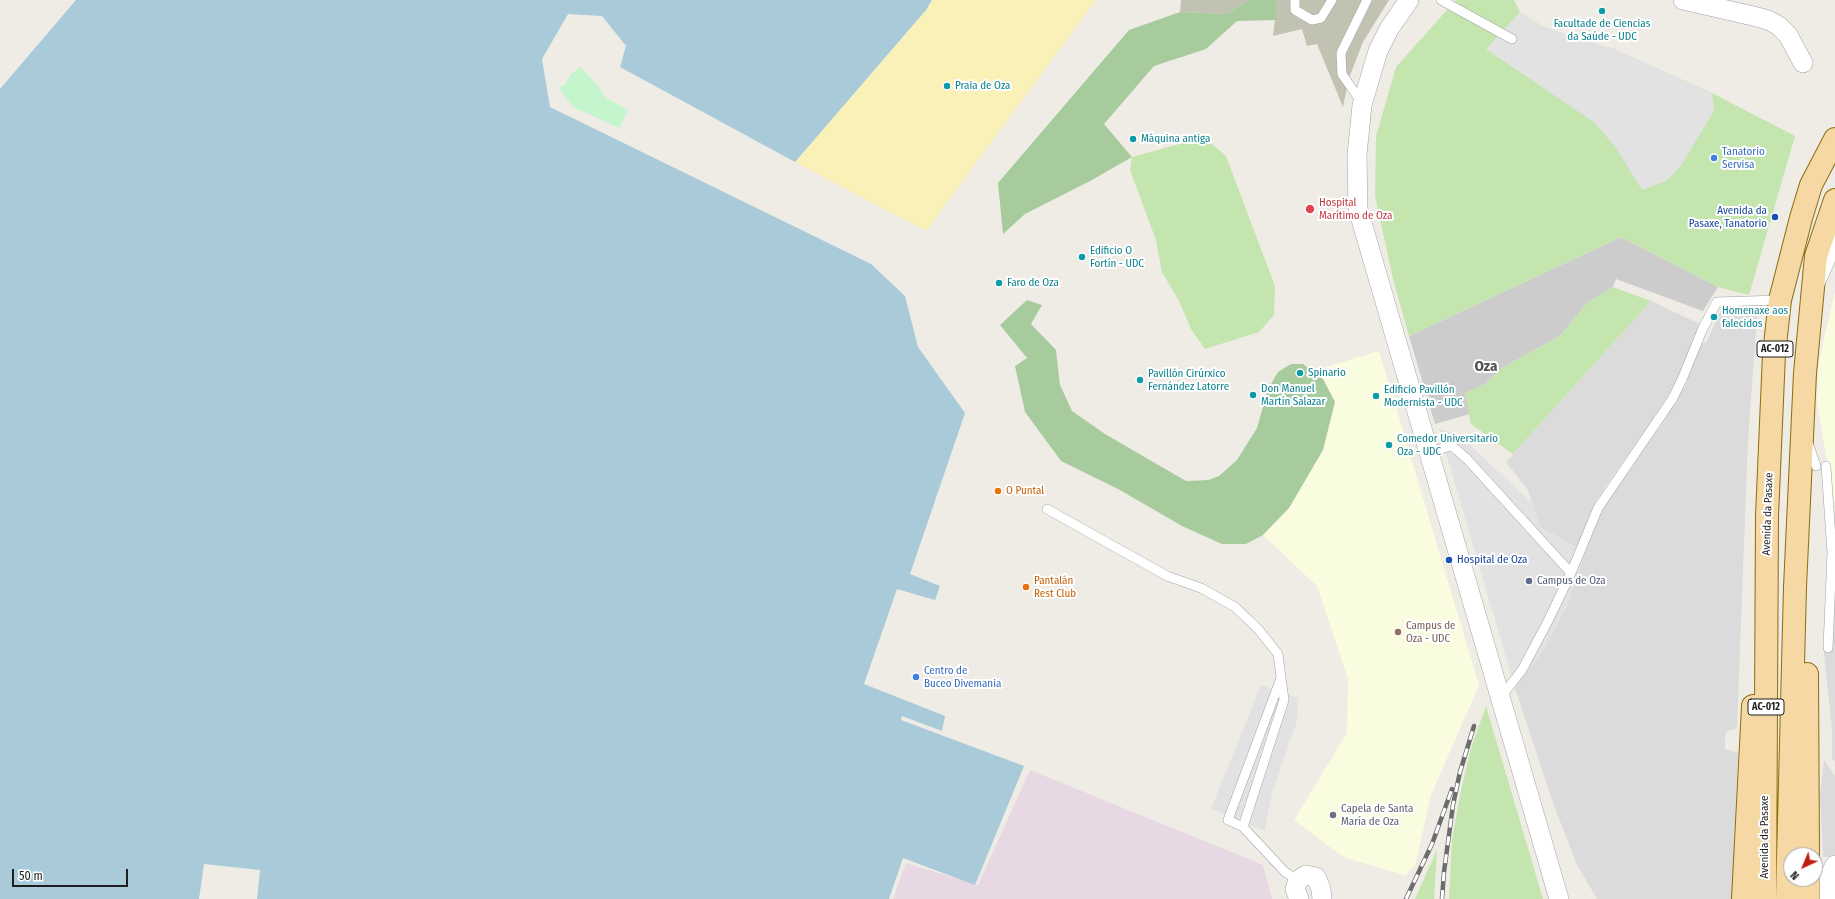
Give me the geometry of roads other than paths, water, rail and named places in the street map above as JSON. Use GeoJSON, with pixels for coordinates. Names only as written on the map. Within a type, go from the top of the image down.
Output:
{"type":"FeatureCollection","features":[{"type":"Feature","properties":{"kind":"main road","name":"Avenida da Pasaxe"},"geometry":{"type":"LineString","coordinates":[[1765,899],[1767,516],[1774,354],[1780,300],[1801,218],[1811,186],[1835,138]]}},
{"type":"Feature","properties":{"kind":"main road","name":"Avenida da Pasaxe"},"geometry":{"type":"LineString","coordinates":[[1787,899],[1795,587],[1816,474],[1803,429],[1805,374],[1811,292],[1816,256],[1835,200]]}},
{"type":"Feature","properties":{"kind":"main road"},"geometry":{"type":"LineString","coordinates":[[1743,899],[1750,740],[1767,516]]}},
{"type":"Feature","properties":{"kind":"main road"},"geometry":{"type":"LineString","coordinates":[[1795,587],[1807,632],[1808,847]]}},
{"type":"Feature","properties":{"kind":"main road"},"geometry":{"type":"LineString","coordinates":[[1808,887],[1808,899]]}},
{"type":"Feature","properties":{"kind":"street"},"geometry":{"type":"LineString","coordinates":[[1409,0],[1389,29],[1378,51],[1362,104],[1357,155],[1358,209],[1559,899]]}},
{"type":"Feature","properties":{"kind":"street"},"geometry":{"type":"LineString","coordinates":[[1683,0],[1753,16],[1774,23],[1788,35],[1803,63]]}},
{"type":"Feature","properties":{"kind":"street"},"geometry":{"type":"LineString","coordinates":[[1811,292],[1835,238]]}},
{"type":"Feature","properties":{"kind":"street"},"geometry":{"type":"LineString","coordinates":[[1829,899],[1829,877],[1835,865]]}},
{"type":"Feature","properties":{"kind":"street"},"geometry":{"type":"LineString","coordinates":[[1300,899],[1295,889],[1298,880],[1306,875],[1316,877],[1321,889],[1322,899]]}},
{"type":"Feature","properties":{"kind":"lane"},"geometry":{"type":"LineString","coordinates":[[1295,0],[1295,10],[1312,20],[1320,18],[1332,0]]}},
{"type":"Feature","properties":{"kind":"lane"},"geometry":{"type":"LineString","coordinates":[[1362,104],[1342,74],[1341,53],[1367,0]]}},
{"type":"Feature","properties":{"kind":"lane"},"geometry":{"type":"LineString","coordinates":[[1441,0],[1512,39]]}},
{"type":"Feature","properties":{"kind":"lane"},"geometry":{"type":"LineString","coordinates":[[1500,698],[1522,670],[1548,621],[1571,572],[1598,508],[1673,398],[1703,328],[1717,302],[1780,300]]}},
{"type":"Feature","properties":{"kind":"lane"},"geometry":{"type":"LineString","coordinates":[[1803,429],[1816,474],[1832,553],[1828,648]]}},
{"type":"Feature","properties":{"kind":"lane"},"geometry":{"type":"LineString","coordinates":[[1428,452],[1452,446],[1571,572]]}},
{"type":"Feature","properties":{"kind":"lane"},"geometry":{"type":"LineString","coordinates":[[1047,509],[1167,576],[1201,588],[1235,607],[1258,629],[1278,654],[1284,700],[1243,827]]}},
{"type":"Feature","properties":{"kind":"lane"},"geometry":{"type":"LineString","coordinates":[[1282,676],[1228,820],[1243,827],[1285,872],[1298,880]]}},
{"type":"Feature","properties":{"kind":"water"},"geometry":{"type":"Polygon","coordinates":[[[76,0],[932,0],[926,10],[795,162],[620,67],[626,46],[602,16],[568,14],[542,59],[550,107],[871,264],[905,296],[918,347],[965,413],[910,574],[940,586],[935,600],[897,589],[864,684],[945,716],[942,731],[902,716],[901,720],[1024,766],[975,885],[903,858],[889,899],[257,899],[260,870],[204,864],[199,899],[0,899],[0,89],[76,0]]]}},
{"type":"Feature","properties":{"kind":"railway"},"geometry":{"type":"LineString","coordinates":[[1442,899],[1453,805],[1460,772],[1474,726]]}},
{"type":"Feature","properties":{"kind":"railway"},"geometry":{"type":"LineString","coordinates":[[1406,899],[1432,844],[1452,789]]}},
{"type":"Feature","properties":{"kind":"place","name":"Facultade de Ciencias da Saúde - UDC"},"geometry":{"type":"Point","coordinates":[1602,11]}},
{"type":"Feature","properties":{"kind":"place","name":"Praia de Oza"},"geometry":{"type":"Point","coordinates":[947,86]}},
{"type":"Feature","properties":{"kind":"place","name":"Máquina antiga"},"geometry":{"type":"Point","coordinates":[1133,139]}},
{"type":"Feature","properties":{"kind":"place","name":"Tanatorio Servisa"},"geometry":{"type":"Point","coordinates":[1714,158]}},
{"type":"Feature","properties":{"kind":"place","name":"Hospital Marítimo de Oza"},"geometry":{"type":"Point","coordinates":[1310,209]}},
{"type":"Feature","properties":{"kind":"place","name":"Avenida da Pasaxe, Tanatorio"},"geometry":{"type":"Point","coordinates":[1775,217]}},
{"type":"Feature","properties":{"kind":"place","name":"Edificio O Fortín - UDC"},"geometry":{"type":"Point","coordinates":[1082,257]}},
{"type":"Feature","properties":{"kind":"place","name":"Faro de Oza"},"geometry":{"type":"Point","coordinates":[999,283]}},
{"type":"Feature","properties":{"kind":"place","name":"Homenaxe aos falecidos"},"geometry":{"type":"Point","coordinates":[1714,317]}},
{"type":"Feature","properties":{"kind":"place","name":"Spinario"},"geometry":{"type":"Point","coordinates":[1300,373]}},
{"type":"Feature","properties":{"kind":"place","name":"Pavillón Cirúrxico Fernández Latorre"},"geometry":{"type":"Point","coordinates":[1140,380]}},
{"type":"Feature","properties":{"kind":"place","name":"Don Manuel Martín Salazar"},"geometry":{"type":"Point","coordinates":[1253,395]}},
{"type":"Feature","properties":{"kind":"place","name":"Edificio Pavillón Modernista - UDC"},"geometry":{"type":"Point","coordinates":[1376,396]}},
{"type":"Feature","properties":{"kind":"place","name":"Comedor Universitario Oza - UDC"},"geometry":{"type":"Point","coordinates":[1389,445]}},
{"type":"Feature","properties":{"kind":"place","name":"O Puntal"},"geometry":{"type":"Point","coordinates":[998,491]}},
{"type":"Feature","properties":{"kind":"place","name":"Hospital de Oza"},"geometry":{"type":"Point","coordinates":[1449,560]}},
{"type":"Feature","properties":{"kind":"place","name":"Campus de Oza"},"geometry":{"type":"Point","coordinates":[1529,581]}},
{"type":"Feature","properties":{"kind":"place","name":"Pantalán Rest Club"},"geometry":{"type":"Point","coordinates":[1026,587]}},
{"type":"Feature","properties":{"kind":"place","name":"Campus de Oza - UDC"},"geometry":{"type":"Point","coordinates":[1398,632]}},
{"type":"Feature","properties":{"kind":"place","name":"Centro de Buceo Divemania"},"geometry":{"type":"Point","coordinates":[916,677]}},
{"type":"Feature","properties":{"kind":"place","name":"Capela de Santa María de Oza"},"geometry":{"type":"Point","coordinates":[1333,815]}},
{"type":"Feature","properties":{"kind":"district","name":"Oza"},"geometry":{"type":"Point","coordinates":[1486,367]}}]}
